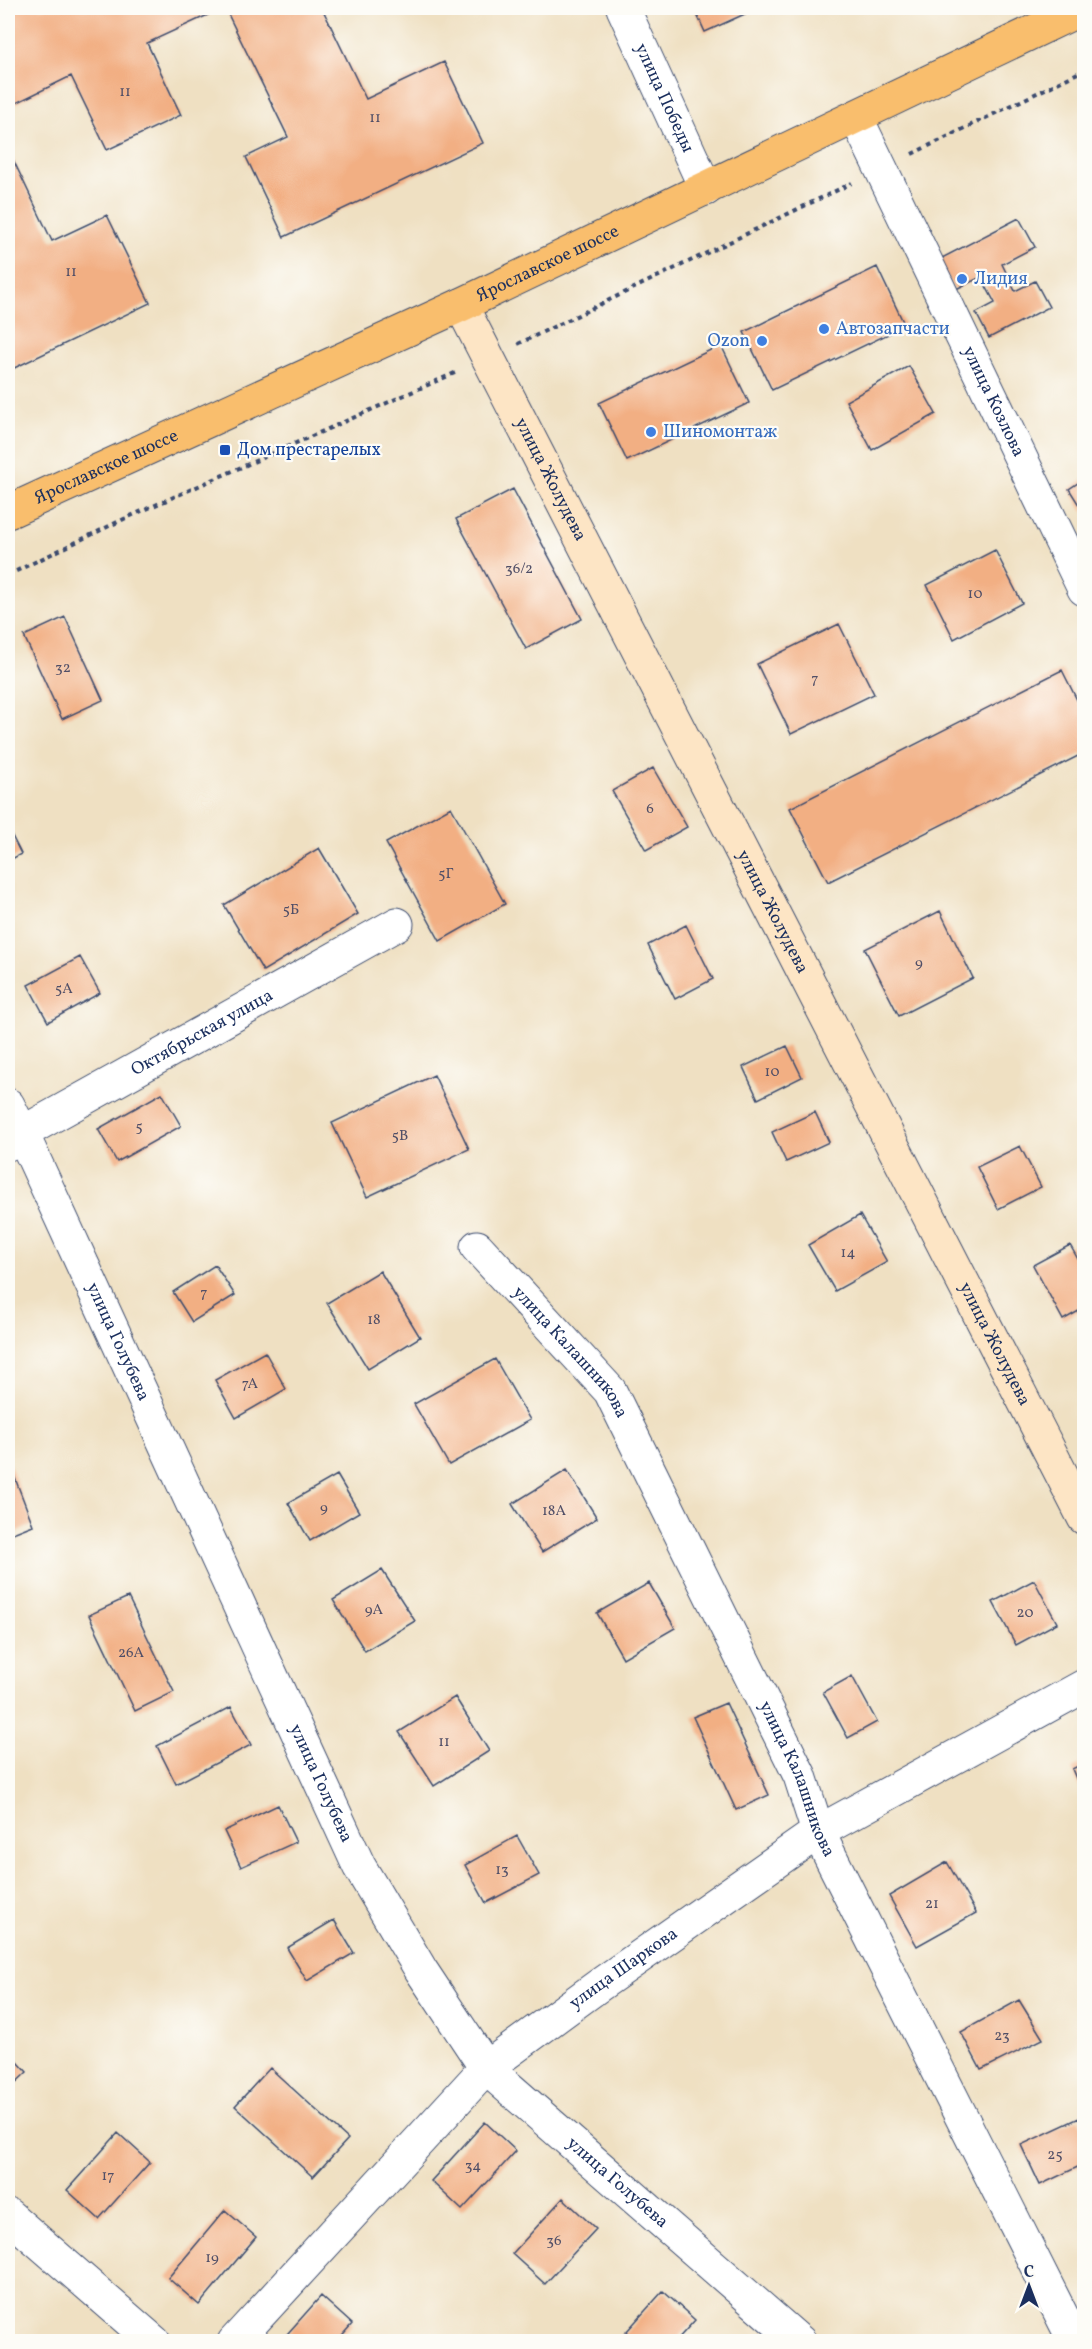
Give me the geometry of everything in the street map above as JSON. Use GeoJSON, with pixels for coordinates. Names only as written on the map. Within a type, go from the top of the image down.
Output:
{"type":"FeatureCollection","features":[{"type":"Feature","properties":{"kind":"main road","name":"Ярославское шоссе"},"geometry":{"type":"LineString","coordinates":[[8,512],[461,305],[1083,8]]}},
{"type":"Feature","properties":{"kind":"main road","name":"улица Жолудева"},"geometry":{"type":"LineString","coordinates":[[461,305],[1084,1518]]}},
{"type":"Feature","properties":{"kind":"street","name":"улица Победы"},"geometry":{"type":"LineString","coordinates":[[623,8],[706,189]]}},
{"type":"Feature","properties":{"kind":"street","name":"улица Козлова"},"geometry":{"type":"LineString","coordinates":[[856,117],[1084,589]]}},
{"type":"Feature","properties":{"kind":"street","name":"Октябрьская улица"},"geometry":{"type":"LineString","coordinates":[[12,1127],[397,924]]}},
{"type":"Feature","properties":{"kind":"street","name":"улица Голубева"},"geometry":{"type":"LineString","coordinates":[[12,1127],[359,1866],[421,1970],[486,2068],[801,2342]]}},
{"type":"Feature","properties":{"kind":"street","name":"улица Калашникова"},"geometry":{"type":"LineString","coordinates":[[477,1247],[610,1390],[800,1776],[818,1832],[1076,2342]]}},
{"type":"Feature","properties":{"kind":"street","name":"улица Шаркова"},"geometry":{"type":"LineString","coordinates":[[234,2342],[486,2068],[608,1979],[818,1832],[1084,1686]]}},
{"type":"Feature","properties":{"kind":"street"},"geometry":{"type":"LineString","coordinates":[[8,2215],[154,2342]]}},
{"type":"Feature","properties":{"kind":"path"},"geometry":{"type":"LineString","coordinates":[[8,575],[126,518],[488,358],[1084,70]]}},
{"type":"Feature","properties":{"kind":"building"},"geometry":{"type":"Polygon","coordinates":[[[8,8],[223,8],[147,43],[181,115],[107,150],[71,76],[8,107],[8,8]]]}},
{"type":"Feature","properties":{"kind":"building"},"geometry":{"type":"Polygon","coordinates":[[[225,8],[322,8],[366,99],[444,62],[483,143],[284,237],[246,157],[288,137],[225,8]]]}},
{"type":"Feature","properties":{"kind":"building"},"geometry":{"type":"Polygon","coordinates":[[[694,8],[758,8],[705,32],[694,8]]]}},
{"type":"Feature","properties":{"kind":"building"},"geometry":{"type":"Polygon","coordinates":[[[8,149],[52,241],[107,215],[150,303],[8,371],[8,149]]]}},
{"type":"Feature","properties":{"kind":"building","name":"Лидия"},"geometry":{"type":"Polygon","coordinates":[[[1019,218],[1035,247],[1002,264],[1015,291],[1035,281],[1049,307],[989,338],[976,313],[995,303],[981,277],[954,290],[938,260],[1019,218]]]}},
{"type":"Feature","properties":{"kind":"building","name":"Автозапчасти"},"geometry":{"type":"Polygon","coordinates":[[[877,267],[905,326],[772,390],[744,332],[877,267]]]}},
{"type":"Feature","properties":{"kind":"building","name":"Шиномонтаж"},"geometry":{"type":"Polygon","coordinates":[[[721,345],[749,403],[627,461],[599,403],[721,345]]]}},
{"type":"Feature","properties":{"kind":"building"},"geometry":{"type":"Polygon","coordinates":[[[909,366],[936,414],[872,450],[846,401],[909,366]]]}},
{"type":"Feature","properties":{"kind":"building"},"geometry":{"type":"Polygon","coordinates":[[[1084,479],[1084,513],[1069,489],[1084,479]]]}},
{"type":"Feature","properties":{"kind":"building"},"geometry":{"type":"Polygon","coordinates":[[[513,489],[582,619],[526,649],[456,519],[513,489]]]}},
{"type":"Feature","properties":{"kind":"building"},"geometry":{"type":"Polygon","coordinates":[[[995,550],[1022,603],[954,639],[927,585],[995,550]]]}},
{"type":"Feature","properties":{"kind":"building"},"geometry":{"type":"Polygon","coordinates":[[[65,617],[103,700],[62,719],[24,636],[65,617]]]}},
{"type":"Feature","properties":{"kind":"building"},"geometry":{"type":"Polygon","coordinates":[[[839,624],[874,694],[791,734],[757,664],[839,624]]]}},
{"type":"Feature","properties":{"kind":"building"},"geometry":{"type":"Polygon","coordinates":[[[1062,670],[1084,714],[1084,753],[828,882],[790,808],[1062,670]]]}},
{"type":"Feature","properties":{"kind":"building"},"geometry":{"type":"Polygon","coordinates":[[[653,768],[687,827],[646,850],[612,791],[653,768]]]}},
{"type":"Feature","properties":{"kind":"building"},"geometry":{"type":"Polygon","coordinates":[[[451,807],[505,904],[440,941],[386,843],[451,807]]]}},
{"type":"Feature","properties":{"kind":"building"},"geometry":{"type":"Polygon","coordinates":[[[8,828],[21,854],[8,861],[8,828]]]}},
{"type":"Feature","properties":{"kind":"building"},"geometry":{"type":"Polygon","coordinates":[[[319,848],[358,914],[263,971],[224,905],[319,848]]]}},
{"type":"Feature","properties":{"kind":"building"},"geometry":{"type":"Polygon","coordinates":[[[940,911],[973,978],[899,1016],[865,949],[940,911]]]}},
{"type":"Feature","properties":{"kind":"building"},"geometry":{"type":"Polygon","coordinates":[[[686,925],[713,979],[675,999],[648,945],[686,925]]]}},
{"type":"Feature","properties":{"kind":"building"},"geometry":{"type":"Polygon","coordinates":[[[80,957],[100,993],[48,1022],[28,985],[80,957]]]}},
{"type":"Feature","properties":{"kind":"building"},"geometry":{"type":"Polygon","coordinates":[[[787,1046],[802,1077],[758,1099],[743,1067],[787,1046]]]}},
{"type":"Feature","properties":{"kind":"building"},"geometry":{"type":"Polygon","coordinates":[[[434,1075],[469,1149],[367,1197],[332,1123],[434,1075]]]}},
{"type":"Feature","properties":{"kind":"building"},"geometry":{"type":"Polygon","coordinates":[[[162,1093],[181,1126],[117,1162],[98,1129],[162,1093]]]}},
{"type":"Feature","properties":{"kind":"building"},"geometry":{"type":"Polygon","coordinates":[[[815,1112],[829,1142],[786,1162],[772,1132],[815,1112]]]}},
{"type":"Feature","properties":{"kind":"building"},"geometry":{"type":"Polygon","coordinates":[[[1020,1146],[1041,1187],[998,1209],[977,1167],[1020,1146]]]}},
{"type":"Feature","properties":{"kind":"building"},"geometry":{"type":"Polygon","coordinates":[[[860,1215],[887,1262],[835,1291],[808,1245],[860,1215]]]}},
{"type":"Feature","properties":{"kind":"building"},"geometry":{"type":"Polygon","coordinates":[[[1070,1245],[1084,1270],[1084,1308],[1063,1320],[1033,1265],[1070,1245]]]}},
{"type":"Feature","properties":{"kind":"building"},"geometry":{"type":"Polygon","coordinates":[[[215,1265],[235,1295],[192,1322],[173,1292],[215,1265]]]}},
{"type":"Feature","properties":{"kind":"building"},"geometry":{"type":"Polygon","coordinates":[[[380,1271],[420,1337],[368,1369],[327,1303],[380,1271]]]}},
{"type":"Feature","properties":{"kind":"building"},"geometry":{"type":"Polygon","coordinates":[[[265,1352],[286,1389],[236,1418],[215,1380],[265,1352]]]}},
{"type":"Feature","properties":{"kind":"building"},"geometry":{"type":"Polygon","coordinates":[[[495,1359],[530,1420],[449,1465],[414,1404],[495,1359]]]}},
{"type":"Feature","properties":{"kind":"building"},"geometry":{"type":"Polygon","coordinates":[[[8,1460],[33,1525],[8,1535],[8,1460]]]}},
{"type":"Feature","properties":{"kind":"building"},"geometry":{"type":"Polygon","coordinates":[[[567,1470],[597,1518],[542,1552],[512,1504],[567,1470]]]}},
{"type":"Feature","properties":{"kind":"building"},"geometry":{"type":"Polygon","coordinates":[[[337,1475],[359,1512],[310,1541],[288,1503],[337,1475]]]}},
{"type":"Feature","properties":{"kind":"building"},"geometry":{"type":"Polygon","coordinates":[[[382,1570],[415,1621],[365,1651],[333,1600],[382,1570]]]}},
{"type":"Feature","properties":{"kind":"building"},"geometry":{"type":"Polygon","coordinates":[[[1034,1580],[1057,1623],[1016,1645],[993,1602],[1034,1580]]]}},
{"type":"Feature","properties":{"kind":"building"},"geometry":{"type":"Polygon","coordinates":[[[649,1583],[675,1628],[623,1658],[597,1613],[649,1583]]]}},
{"type":"Feature","properties":{"kind":"building"},"geometry":{"type":"Polygon","coordinates":[[[128,1597],[174,1692],[135,1711],[89,1615],[128,1597]]]}},
{"type":"Feature","properties":{"kind":"building"},"geometry":{"type":"Polygon","coordinates":[[[852,1676],[877,1722],[848,1738],[823,1692],[852,1676]]]}},
{"type":"Feature","properties":{"kind":"building"},"geometry":{"type":"Polygon","coordinates":[[[455,1697],[489,1751],[434,1786],[399,1732],[455,1697]]]}},
{"type":"Feature","properties":{"kind":"building"},"geometry":{"type":"Polygon","coordinates":[[[726,1703],[769,1795],[736,1810],[693,1717],[726,1703]]]}},
{"type":"Feature","properties":{"kind":"building"},"geometry":{"type":"Polygon","coordinates":[[[231,1707],[251,1745],[176,1784],[157,1746],[231,1707]]]}},
{"type":"Feature","properties":{"kind":"building"},"geometry":{"type":"Polygon","coordinates":[[[1084,1763],[1084,1797],[1072,1769],[1084,1763]]]}},
{"type":"Feature","properties":{"kind":"building"},"geometry":{"type":"Polygon","coordinates":[[[278,1805],[296,1842],[241,1867],[224,1831],[278,1805]]]}},
{"type":"Feature","properties":{"kind":"building"},"geometry":{"type":"Polygon","coordinates":[[[517,1836],[539,1875],[486,1903],[465,1865],[517,1836]]]}},
{"type":"Feature","properties":{"kind":"building"},"geometry":{"type":"Polygon","coordinates":[[[947,1862],[976,1913],[917,1946],[889,1896],[947,1862]]]}},
{"type":"Feature","properties":{"kind":"building"},"geometry":{"type":"Polygon","coordinates":[[[334,1920],[354,1953],[307,1981],[287,1948],[334,1920]]]}},
{"type":"Feature","properties":{"kind":"building"},"geometry":{"type":"Polygon","coordinates":[[[1019,2000],[1043,2039],[981,2070],[961,2032],[1019,2000]]]}},
{"type":"Feature","properties":{"kind":"building"},"geometry":{"type":"Polygon","coordinates":[[[8,2051],[27,2072],[8,2090],[8,2051]]]}},
{"type":"Feature","properties":{"kind":"building"},"geometry":{"type":"Polygon","coordinates":[[[270,2068],[348,2139],[313,2177],[235,2106],[270,2068]]]}},
{"type":"Feature","properties":{"kind":"building"},"geometry":{"type":"Polygon","coordinates":[[[1079,2118],[1084,2131],[1084,2164],[1040,2185],[1021,2145],[1079,2118]]]}},
{"type":"Feature","properties":{"kind":"building"},"geometry":{"type":"Polygon","coordinates":[[[485,2122],[516,2151],[462,2210],[431,2181],[485,2122]]]}},
{"type":"Feature","properties":{"kind":"building"},"geometry":{"type":"Polygon","coordinates":[[[118,2133],[150,2162],[99,2219],[67,2190],[118,2133]]]}},
{"type":"Feature","properties":{"kind":"building"},"geometry":{"type":"Polygon","coordinates":[[[563,2198],[596,2229],[545,2284],[512,2254],[563,2198]]]}},
{"type":"Feature","properties":{"kind":"building"},"geometry":{"type":"Polygon","coordinates":[[[225,2210],[256,2237],[199,2305],[168,2278],[225,2210]]]}},
{"type":"Feature","properties":{"kind":"building"},"geometry":{"type":"Polygon","coordinates":[[[663,2291],[695,2320],[675,2342],[617,2342],[663,2291]]]}},
{"type":"Feature","properties":{"kind":"building"},"geometry":{"type":"Polygon","coordinates":[[[321,2296],[352,2324],[336,2342],[280,2342],[321,2296]]]}},
{"type":"Feature","properties":{"kind":"place","name":"Лидия"},"geometry":{"type":"Point","coordinates":[962,279]}},
{"type":"Feature","properties":{"kind":"place","name":"Автозапчасти"},"geometry":{"type":"Point","coordinates":[824,329]}},
{"type":"Feature","properties":{"kind":"place","name":"Ozon"},"geometry":{"type":"Point","coordinates":[762,341]}},
{"type":"Feature","properties":{"kind":"place","name":"Шиномонтаж"},"geometry":{"type":"Point","coordinates":[651,432]}},
{"type":"Feature","properties":{"kind":"place","name":"Дом престарелых"},"geometry":{"type":"Point","coordinates":[225,450]}}]}
